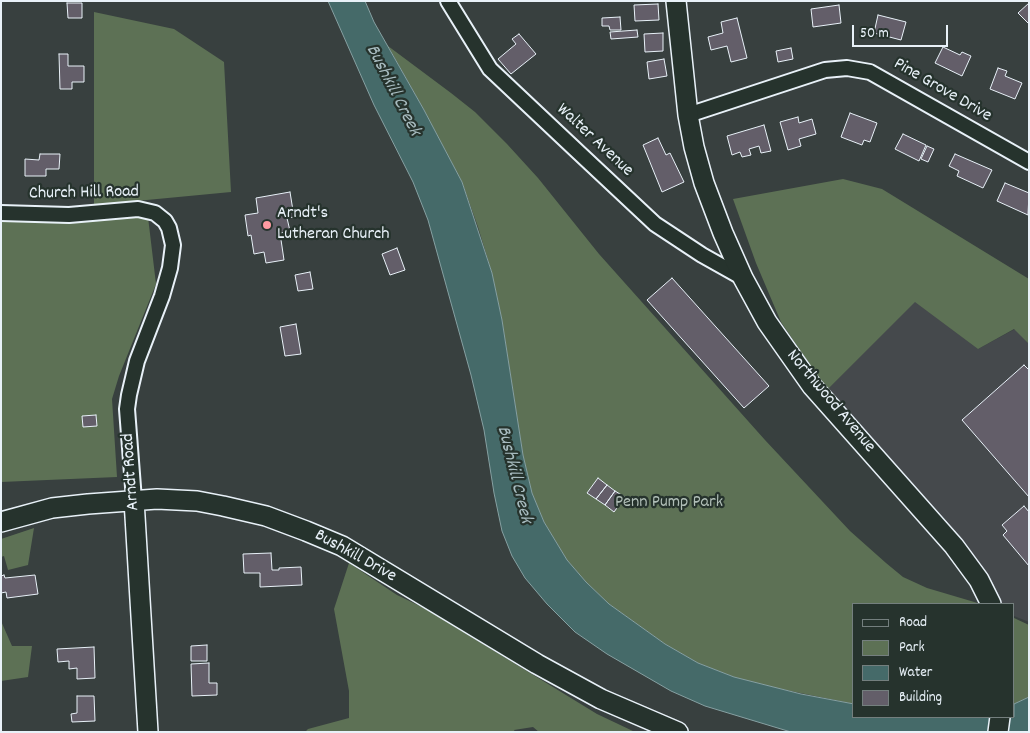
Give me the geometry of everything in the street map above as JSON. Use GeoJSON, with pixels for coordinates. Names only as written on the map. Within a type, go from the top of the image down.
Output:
{"type":"FeatureCollection","features":[{"type":"Feature","properties":{"kind":"street","name":"Walter Avenue"},"geometry":{"type":"LineString","coordinates":[[448,1],[490,70],[655,224],[702,255],[743,278]]}},
{"type":"Feature","properties":{"kind":"street","name":"Northwood Avenue"},"geometry":{"type":"LineString","coordinates":[[676,1],[688,115],[694,147],[704,183],[743,278],[767,322],[812,386],[954,546],[979,580],[990,603]]}},
{"type":"Feature","properties":{"kind":"street","name":"Pine Grove Drive"},"geometry":{"type":"LineString","coordinates":[[688,115],[825,70],[847,68],[870,72],[1029,162]]}},
{"type":"Feature","properties":{"kind":"street","name":"Church Hill Road"},"geometry":{"type":"LineString","coordinates":[[1,213],[69,215],[138,209],[155,213],[165,221]]}},
{"type":"Feature","properties":{"kind":"street","name":"Arndt Road"},"geometry":{"type":"LineString","coordinates":[[148,732],[127,409],[132,379],[143,341],[162,296],[170,268],[173,245],[169,228],[165,221]]}},
{"type":"Feature","properties":{"kind":"street","name":"Bushkill Drive"},"geometry":{"type":"LineString","coordinates":[[1,522],[52,508],[134,500],[197,502],[243,509],[342,546],[545,668],[601,699],[678,732]]}},
{"type":"Feature","properties":{"kind":"street"},"geometry":{"type":"LineString","coordinates":[[998,732],[1000,718]]}},
{"type":"Feature","properties":{"kind":"shaded area"},"geometry":{"type":"Polygon","coordinates":[[[915,301],[978,349],[1015,329],[1029,344],[1029,622],[1015,616],[1015,603],[996,603],[984,573],[947,521],[827,390],[915,301]]]}},
{"type":"Feature","properties":{"kind":"green space"},"geometry":{"type":"Polygon","coordinates":[[[94,12],[174,29],[224,62],[231,192],[94,205],[94,12]]]}},
{"type":"Feature","properties":{"kind":"green space","name":"Penn Pump Park"},"geometry":{"type":"Polygon","coordinates":[[[388,46],[475,112],[507,144],[538,178],[599,254],[765,440],[850,531],[903,577],[927,588],[978,603],[852,603],[852,704],[771,687],[734,677],[698,663],[665,644],[609,604],[567,560],[544,522],[532,493],[523,455],[502,320],[492,273],[462,182],[388,46]]]}},
{"type":"Feature","properties":{"kind":"green space"},"geometry":{"type":"Polygon","coordinates":[[[843,179],[882,189],[1029,279],[1029,344],[1014,329],[978,349],[915,302],[827,390],[781,322],[756,263],[733,199],[843,179]]]}},
{"type":"Feature","properties":{"kind":"green space"},"geometry":{"type":"Polygon","coordinates":[[[148,217],[156,284],[119,376],[112,399],[117,477],[1,482],[1,219],[56,223],[148,217]]]}},
{"type":"Feature","properties":{"kind":"green space"},"geometry":{"type":"Polygon","coordinates":[[[34,528],[28,565],[8,570],[4,556],[1,557],[1,539],[34,528]]]}},
{"type":"Feature","properties":{"kind":"green space"},"geometry":{"type":"Polygon","coordinates":[[[349,563],[397,595],[424,608],[597,714],[635,732],[539,732],[533,727],[514,730],[515,732],[305,732],[308,729],[349,718],[349,691],[334,609],[349,563]]]}},
{"type":"Feature","properties":{"kind":"green space"},"geometry":{"type":"Polygon","coordinates":[[[1015,618],[1029,625],[1029,697],[1015,704],[1015,618]]]}},
{"type":"Feature","properties":{"kind":"green space"},"geometry":{"type":"Polygon","coordinates":[[[1,621],[12,646],[32,646],[28,677],[1,681],[1,621]]]}},
{"type":"Feature","properties":{"kind":"water","name":"Bushkill Creek"},"geometry":{"type":"Polygon","coordinates":[[[328,1],[365,1],[374,22],[462,182],[492,273],[502,320],[523,455],[532,493],[544,522],[567,560],[586,582],[609,604],[665,644],[698,663],[734,677],[801,694],[852,704],[852,718],[1015,718],[1015,704],[1029,697],[1029,732],[791,732],[705,706],[671,691],[607,654],[575,632],[547,604],[525,578],[512,556],[502,531],[484,430],[471,375],[428,220],[413,182],[374,105],[328,1]]]}},
{"type":"Feature","properties":{"kind":"building"},"geometry":{"type":"Polygon","coordinates":[[[67,3],[82,3],[82,18],[68,18],[67,3]]]}},
{"type":"Feature","properties":{"kind":"building"},"geometry":{"type":"Polygon","coordinates":[[[1029,3],[1029,24],[1018,13],[1029,3]]]}},
{"type":"Feature","properties":{"kind":"building"},"geometry":{"type":"Polygon","coordinates":[[[658,4],[659,20],[635,21],[634,5],[658,4]]]}},
{"type":"Feature","properties":{"kind":"building"},"geometry":{"type":"Polygon","coordinates":[[[839,5],[841,23],[813,27],[811,9],[839,5]]]}},
{"type":"Feature","properties":{"kind":"building"},"geometry":{"type":"Polygon","coordinates":[[[878,15],[906,22],[901,40],[874,33],[878,15]]]}},
{"type":"Feature","properties":{"kind":"building"},"geometry":{"type":"Polygon","coordinates":[[[620,17],[621,30],[610,30],[609,26],[602,26],[602,18],[620,17]]]}},
{"type":"Feature","properties":{"kind":"building"},"geometry":{"type":"Polygon","coordinates":[[[737,18],[747,58],[731,62],[727,46],[711,50],[708,37],[723,33],[721,22],[737,18]]]}},
{"type":"Feature","properties":{"kind":"building"},"geometry":{"type":"Polygon","coordinates":[[[637,30],[638,37],[611,39],[610,32],[637,30]]]}},
{"type":"Feature","properties":{"kind":"building"},"geometry":{"type":"Polygon","coordinates":[[[663,33],[663,51],[645,52],[644,34],[663,33]]]}},
{"type":"Feature","properties":{"kind":"building"},"geometry":{"type":"Polygon","coordinates":[[[519,34],[536,54],[511,74],[498,59],[516,44],[512,39],[519,34]]]}},
{"type":"Feature","properties":{"kind":"building"},"geometry":{"type":"Polygon","coordinates":[[[943,47],[960,55],[962,52],[971,56],[962,76],[935,63],[943,47]]]}},
{"type":"Feature","properties":{"kind":"building"},"geometry":{"type":"Polygon","coordinates":[[[791,48],[793,59],[778,62],[776,51],[791,48]]]}},
{"type":"Feature","properties":{"kind":"building"},"geometry":{"type":"Polygon","coordinates":[[[59,54],[68,54],[68,66],[84,66],[84,82],[72,82],[72,89],[60,89],[59,54]]]}},
{"type":"Feature","properties":{"kind":"building"},"geometry":{"type":"Polygon","coordinates":[[[664,59],[667,76],[649,79],[647,62],[664,59]]]}},
{"type":"Feature","properties":{"kind":"building"},"geometry":{"type":"Polygon","coordinates":[[[998,68],[1007,71],[1005,76],[1022,83],[1015,99],[990,89],[998,68]]]}},
{"type":"Feature","properties":{"kind":"building"},"geometry":{"type":"Polygon","coordinates":[[[850,113],[877,123],[870,142],[864,140],[862,145],[841,137],[850,113]]]}},
{"type":"Feature","properties":{"kind":"building"},"geometry":{"type":"Polygon","coordinates":[[[798,117],[799,123],[812,119],[816,134],[799,139],[801,146],[788,150],[780,122],[798,117]]]}},
{"type":"Feature","properties":{"kind":"building"},"geometry":{"type":"Polygon","coordinates":[[[764,125],[771,151],[761,153],[759,146],[749,149],[751,155],[742,157],[740,152],[732,155],[727,136],[764,125]]]}},
{"type":"Feature","properties":{"kind":"building"},"geometry":{"type":"Polygon","coordinates":[[[903,134],[926,145],[919,161],[895,149],[903,134]]]}},
{"type":"Feature","properties":{"kind":"building"},"geometry":{"type":"Polygon","coordinates":[[[658,138],[666,155],[670,153],[684,182],[662,192],[643,145],[658,138]]]}},
{"type":"Feature","properties":{"kind":"building"},"geometry":{"type":"Polygon","coordinates":[[[927,146],[934,149],[928,162],[921,159],[927,146]]]}},
{"type":"Feature","properties":{"kind":"building"},"geometry":{"type":"Polygon","coordinates":[[[40,154],[60,154],[59,169],[46,169],[46,176],[25,176],[25,159],[39,160],[40,154]]]}},
{"type":"Feature","properties":{"kind":"building"},"geometry":{"type":"Polygon","coordinates":[[[955,154],[992,170],[983,188],[957,176],[959,171],[949,166],[955,154]]]}},
{"type":"Feature","properties":{"kind":"building"},"geometry":{"type":"Polygon","coordinates":[[[1005,183],[1029,193],[1028,215],[997,201],[1005,183]]]}},
{"type":"Feature","properties":{"kind":"building","name":"Arndt's Lutheran Church"},"geometry":{"type":"Polygon","coordinates":[[[290,192],[294,217],[287,218],[290,231],[280,233],[284,260],[266,263],[264,252],[254,254],[251,235],[248,236],[245,215],[258,213],[256,198],[290,192]]]}},
{"type":"Feature","properties":{"kind":"building"},"geometry":{"type":"Polygon","coordinates":[[[397,248],[405,270],[390,275],[382,254],[397,248]]]}},
{"type":"Feature","properties":{"kind":"building"},"geometry":{"type":"Polygon","coordinates":[[[310,272],[313,289],[298,291],[295,275],[310,272]]]}},
{"type":"Feature","properties":{"kind":"building"},"geometry":{"type":"Polygon","coordinates":[[[672,278],[769,386],[744,408],[647,300],[672,278]]]}},
{"type":"Feature","properties":{"kind":"building"},"geometry":{"type":"Polygon","coordinates":[[[296,324],[301,354],[285,356],[280,327],[296,324]]]}},
{"type":"Feature","properties":{"kind":"building"},"geometry":{"type":"Polygon","coordinates":[[[1024,365],[1029,370],[1029,497],[962,420],[1024,365]]]}},
{"type":"Feature","properties":{"kind":"building"},"geometry":{"type":"Polygon","coordinates":[[[96,415],[97,426],[83,427],[82,416],[96,415]]]}},
{"type":"Feature","properties":{"kind":"building"},"geometry":{"type":"Polygon","coordinates":[[[598,478],[607,485],[596,499],[587,493],[598,478]]]}},
{"type":"Feature","properties":{"kind":"building"},"geometry":{"type":"Polygon","coordinates":[[[607,485],[615,491],[605,505],[596,499],[607,485]]]}},
{"type":"Feature","properties":{"kind":"building"},"geometry":{"type":"Polygon","coordinates":[[[615,491],[625,497],[614,512],[605,505],[615,491]]]}},
{"type":"Feature","properties":{"kind":"building"},"geometry":{"type":"Polygon","coordinates":[[[1024,506],[1029,512],[1029,566],[1003,535],[1007,531],[1002,525],[1024,506]]]}},
{"type":"Feature","properties":{"kind":"building"},"geometry":{"type":"Polygon","coordinates":[[[271,553],[272,570],[301,567],[302,585],[260,587],[260,573],[244,573],[243,554],[271,553]]]}},
{"type":"Feature","properties":{"kind":"building"},"geometry":{"type":"Polygon","coordinates":[[[4,575],[5,578],[35,575],[38,594],[7,598],[6,592],[1,593],[1,576],[4,575]]]}},
{"type":"Feature","properties":{"kind":"building"},"geometry":{"type":"Polygon","coordinates":[[[207,645],[207,661],[191,661],[191,646],[207,645]]]}},
{"type":"Feature","properties":{"kind":"building"},"geometry":{"type":"Polygon","coordinates":[[[94,647],[95,678],[77,679],[77,668],[69,669],[69,661],[58,662],[57,649],[94,647]]]}},
{"type":"Feature","properties":{"kind":"building"},"geometry":{"type":"Polygon","coordinates":[[[209,663],[209,683],[217,683],[217,695],[192,696],[191,664],[209,663]]]}},
{"type":"Feature","properties":{"kind":"building"},"geometry":{"type":"Polygon","coordinates":[[[77,696],[94,696],[95,721],[72,722],[71,714],[77,713],[77,696]]]}},
{"type":"Feature","properties":{"kind":"place","name":"Arndt's Lutheran Church"},"geometry":{"type":"Point","coordinates":[267,225]}}]}
